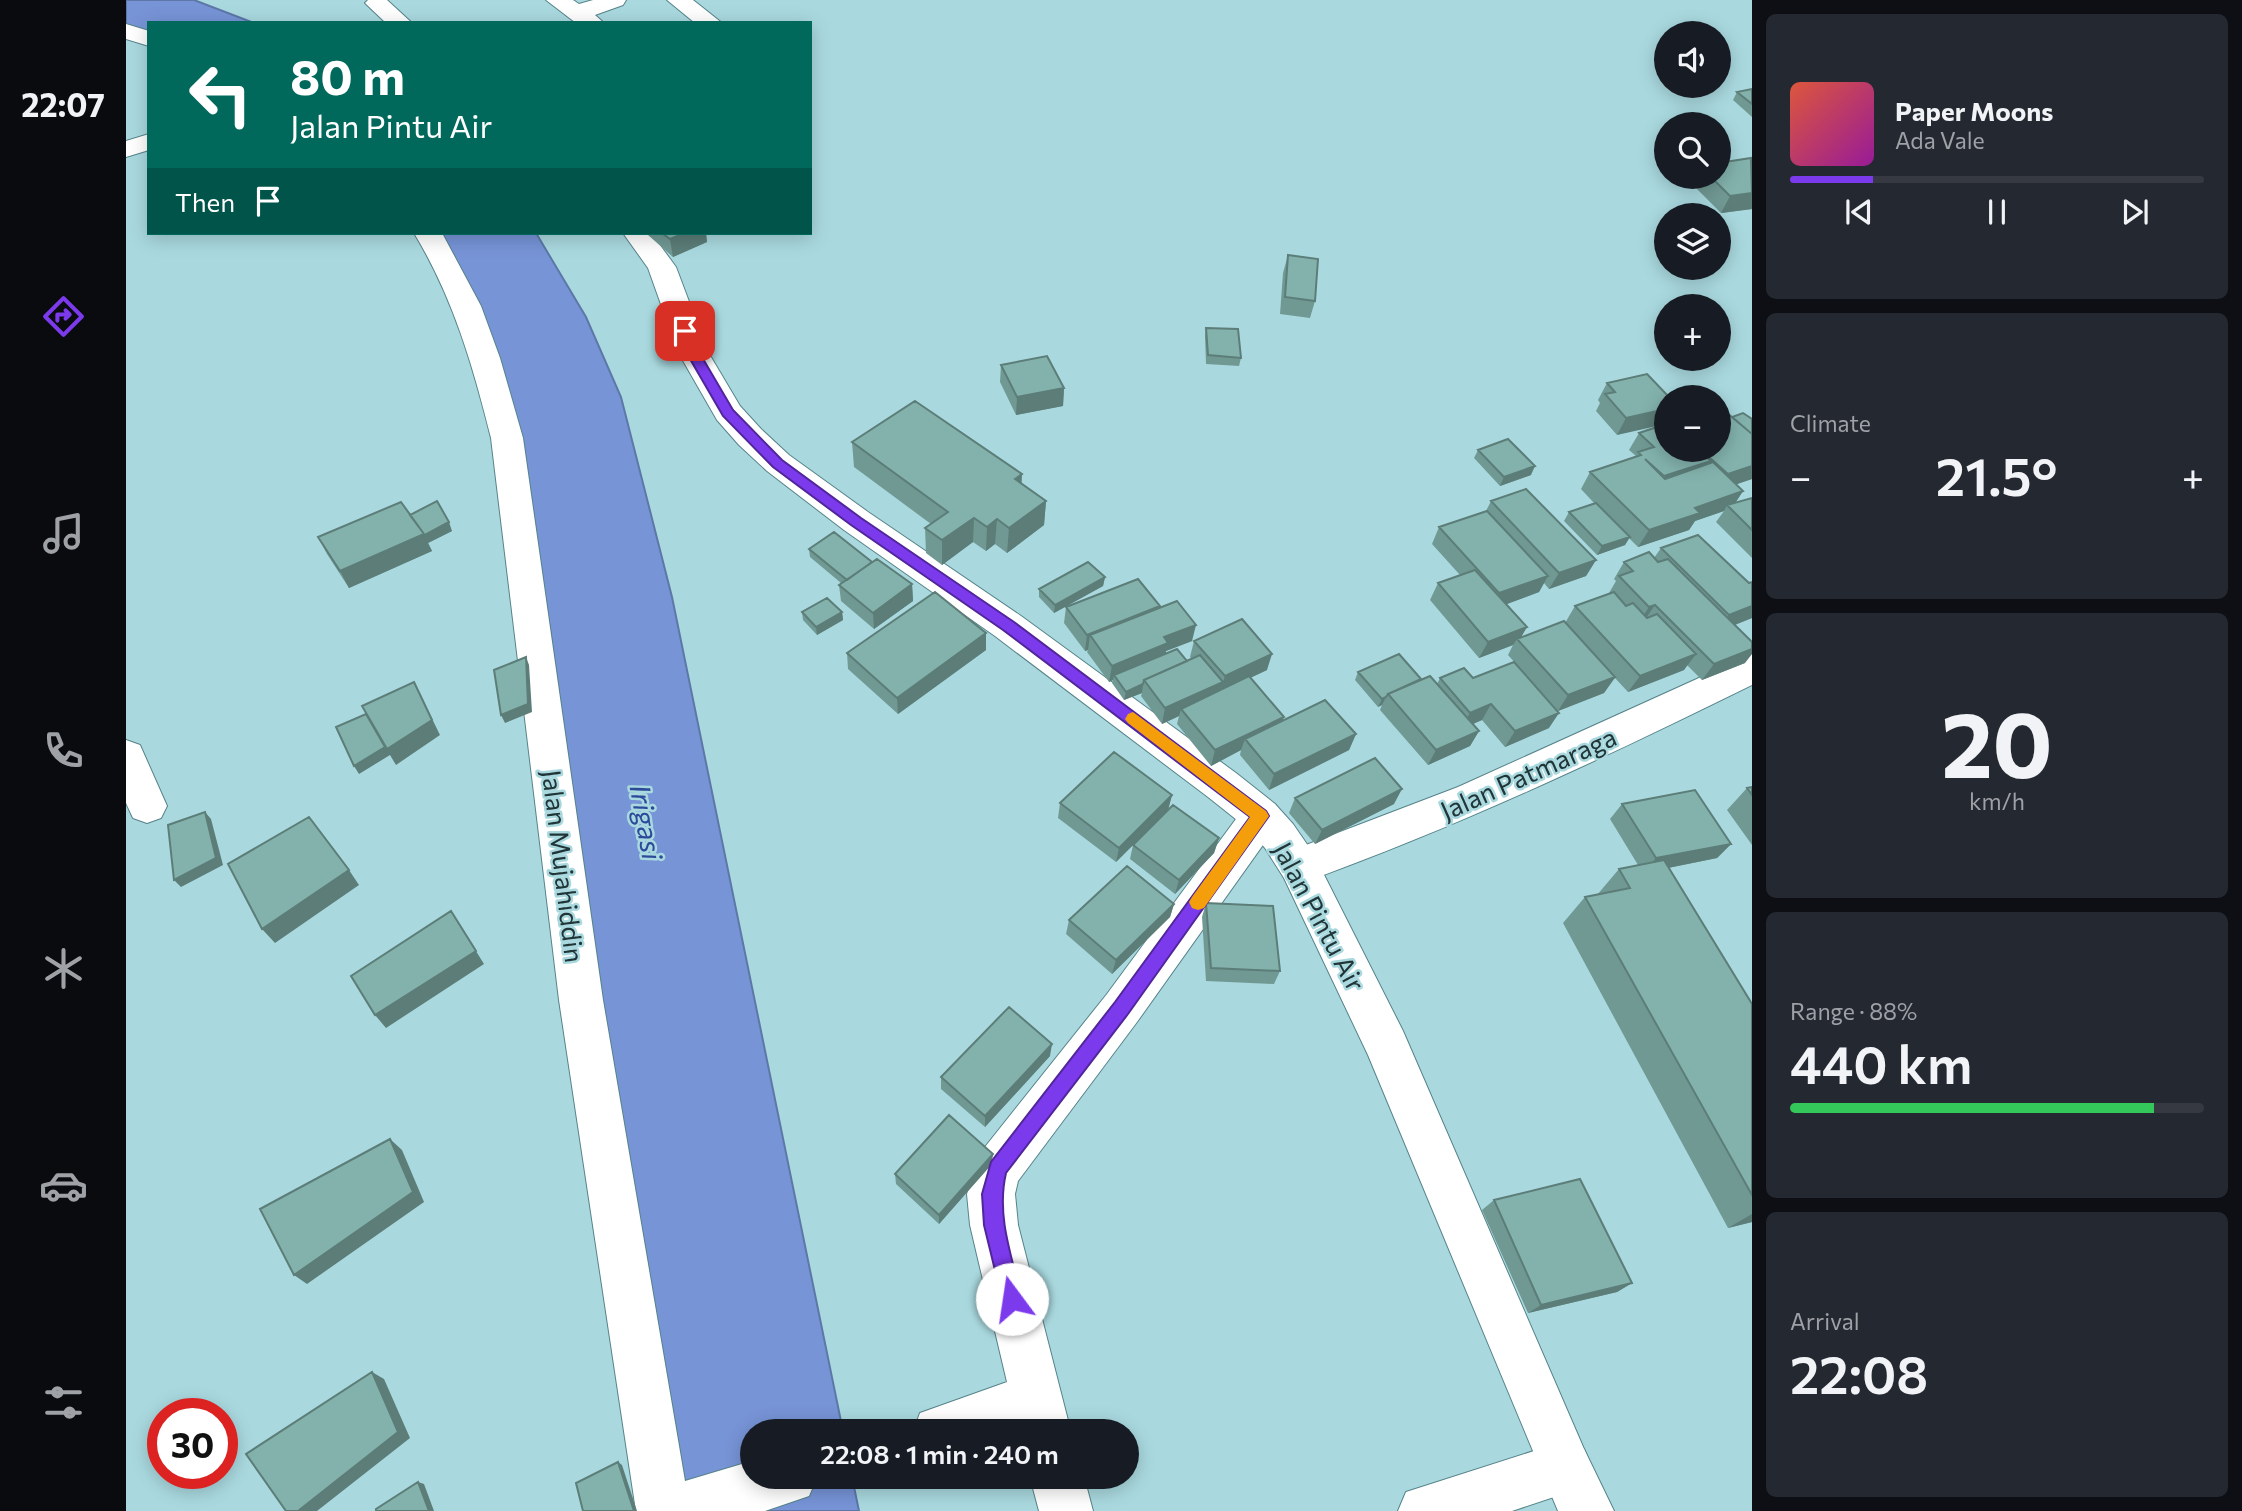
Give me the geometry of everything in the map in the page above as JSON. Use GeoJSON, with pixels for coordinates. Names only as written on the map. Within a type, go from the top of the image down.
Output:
{"type":"FeatureCollection","features":[{"type":"Feature","properties":{"kind":"street"},"geometry":{"type":"LineString","coordinates":[[575,12],[615,0]]}},
{"type":"Feature","properties":{"kind":"street"},"geometry":{"type":"LineString","coordinates":[[678,0],[707,21]]}},
{"type":"Feature","properties":{"kind":"street"},"geometry":{"type":"LineString","coordinates":[[380,1],[398,21]]}},
{"type":"Feature","properties":{"kind":"street"},"geometry":{"type":"LineString","coordinates":[[126,31],[147,38]]}},
{"type":"Feature","properties":{"kind":"street"},"geometry":{"type":"LineString","coordinates":[[126,149],[147,143]]}},
{"type":"Feature","properties":{"kind":"street","name":"Jalan Mujahiddin"},"geometry":{"type":"LineString","coordinates":[[429,235],[445,258],[462,295],[488,363],[507,438],[581,1000],[681,1508]]}},
{"type":"Feature","properties":{"kind":"street","name":"Jalan Pintu Air"},"geometry":{"type":"LineString","coordinates":[[638,235],[662,267],[693,352],[728,413],[759,446],[856,521],[1008,626],[1261,816],[1279,836],[1299,866],[1387,1046],[1576,1490]]}},
{"type":"Feature","properties":{"kind":"street","name":"Jalan Patmaraga"},"geometry":{"type":"LineString","coordinates":[[1299,866],[1398,831],[1507,785],[1752,668]]}},
{"type":"Feature","properties":{"kind":"street"},"geometry":{"type":"LineString","coordinates":[[126,756],[147,806]]}},
{"type":"Feature","properties":{"kind":"street"},"geometry":{"type":"LineString","coordinates":[[1017,1419],[1041,1415],[993,1225],[992,1194],[998,1168],[1122,1008],[1261,816]]}},
{"type":"Feature","properties":{"kind":"street"},"geometry":{"type":"LineString","coordinates":[[681,1508],[748,1489]]}},
{"type":"Feature","properties":{"kind":"street"},"geometry":{"type":"LineString","coordinates":[[1060,1489],[1066,1511]]}},
{"type":"Feature","properties":{"kind":"street"},"geometry":{"type":"LineString","coordinates":[[1425,1511],[1576,1490]]}},
{"type":"Feature","properties":{"kind":"water"},"geometry":{"type":"Polygon","coordinates":[[[126,0],[194,0],[249,21],[147,21],[147,40],[126,33],[126,0]]]}},
{"type":"Feature","properties":{"kind":"water","name":"Irigasi"},"geometry":{"type":"Polygon","coordinates":[[[430,235],[537,235],[586,317],[621,397],[672,597],[841,1419],[740,1419],[740,1489],[854,1489],[859,1511],[666,1511],[550,629],[520,461],[436,240],[430,235]]]}},
{"type":"Feature","properties":{"kind":"building"},"geometry":{"type":"Polygon","coordinates":[[[1752,89],[1752,104],[1737,92],[1752,89]]]}},
{"type":"Feature","properties":{"kind":"building"},"geometry":{"type":"Polygon","coordinates":[[[1751,158],[1752,193],[1730,196],[1723,189],[1731,189],[1731,161],[1751,158]]]}},
{"type":"Feature","properties":{"kind":"building"},"geometry":{"type":"Polygon","coordinates":[[[665,235],[680,235],[670,239],[665,235]]]}},
{"type":"Feature","properties":{"kind":"building"},"geometry":{"type":"Polygon","coordinates":[[[1288,255],[1318,259],[1315,301],[1285,297],[1288,255]]]}},
{"type":"Feature","properties":{"kind":"building"},"geometry":{"type":"Polygon","coordinates":[[[1206,328],[1238,329],[1241,358],[1208,355],[1206,328]]]}},
{"type":"Feature","properties":{"kind":"building"},"geometry":{"type":"Polygon","coordinates":[[[1047,356],[1064,388],[1017,397],[1001,365],[1047,356]]]}},
{"type":"Feature","properties":{"kind":"building"},"geometry":{"type":"Polygon","coordinates":[[[1647,374],[1658,385],[1654,385],[1654,412],[1626,418],[1605,394],[1615,392],[1607,383],[1647,374]]]}},
{"type":"Feature","properties":{"kind":"building"},"geometry":{"type":"Polygon","coordinates":[[[915,401],[1022,474],[1015,479],[1046,501],[1009,528],[997,519],[987,527],[974,518],[942,540],[925,528],[948,512],[852,442],[915,401]]]}},
{"type":"Feature","properties":{"kind":"building"},"geometry":{"type":"Polygon","coordinates":[[[1743,413],[1752,419],[1752,434],[1732,417],[1743,413]]]}},
{"type":"Feature","properties":{"kind":"building"},"geometry":{"type":"Polygon","coordinates":[[[1731,416],[1752,434],[1752,466],[1728,474],[1714,462],[1731,462],[1731,416]]]}},
{"type":"Feature","properties":{"kind":"building"},"geometry":{"type":"Polygon","coordinates":[[[1654,428],[1654,447],[1639,433],[1654,428]]]}},
{"type":"Feature","properties":{"kind":"building"},"geometry":{"type":"Polygon","coordinates":[[[1508,439],[1535,466],[1504,477],[1478,450],[1508,439]]]}},
{"type":"Feature","properties":{"kind":"building"},"geometry":{"type":"Polygon","coordinates":[[[1654,447],[1654,462],[1708,462],[1664,476],[1645,459],[1665,479],[1713,462],[1743,491],[1695,508],[1700,513],[1649,530],[1590,472],[1641,455],[1638,452],[1654,447]]]}},
{"type":"Feature","properties":{"kind":"building"},"geometry":{"type":"Polygon","coordinates":[[[1526,489],[1596,560],[1559,573],[1491,501],[1526,489]]]}},
{"type":"Feature","properties":{"kind":"building"},"geometry":{"type":"Polygon","coordinates":[[[1752,498],[1752,530],[1727,505],[1752,498]]]}},
{"type":"Feature","properties":{"kind":"building"},"geometry":{"type":"Polygon","coordinates":[[[437,501],[449,522],[423,536],[410,515],[437,501]]]}},
{"type":"Feature","properties":{"kind":"building"},"geometry":{"type":"Polygon","coordinates":[[[401,502],[424,534],[340,571],[318,537],[401,502]]]}},
{"type":"Feature","properties":{"kind":"building"},"geometry":{"type":"Polygon","coordinates":[[[1596,503],[1630,537],[1602,546],[1569,512],[1596,503]]]}},
{"type":"Feature","properties":{"kind":"building"},"geometry":{"type":"Polygon","coordinates":[[[1487,511],[1548,576],[1499,593],[1439,527],[1487,511]]]}},
{"type":"Feature","properties":{"kind":"building"},"geometry":{"type":"Polygon","coordinates":[[[834,532],[872,562],[847,580],[809,549],[834,532]]]}},
{"type":"Feature","properties":{"kind":"building"},"geometry":{"type":"Polygon","coordinates":[[[1698,535],[1749,583],[1752,582],[1752,606],[1729,615],[1661,548],[1698,535]]]}},
{"type":"Feature","properties":{"kind":"building"},"geometry":{"type":"Polygon","coordinates":[[[1649,552],[1658,562],[1668,559],[1752,642],[1752,649],[1714,664],[1655,605],[1649,607],[1619,576],[1633,571],[1624,562],[1649,552]]]}},
{"type":"Feature","properties":{"kind":"building"},"geometry":{"type":"Polygon","coordinates":[[[877,559],[912,584],[873,613],[839,585],[877,559]]]}},
{"type":"Feature","properties":{"kind":"building"},"geometry":{"type":"Polygon","coordinates":[[[1088,562],[1105,577],[1055,605],[1039,589],[1088,562]]]}},
{"type":"Feature","properties":{"kind":"building"},"geometry":{"type":"Polygon","coordinates":[[[1475,570],[1527,627],[1488,642],[1438,583],[1475,570]]]}},
{"type":"Feature","properties":{"kind":"building"},"geometry":{"type":"Polygon","coordinates":[[[1138,579],[1160,606],[1087,635],[1066,607],[1138,579]]]}},
{"type":"Feature","properties":{"kind":"building"},"geometry":{"type":"Polygon","coordinates":[[[935,592],[986,633],[897,698],[847,653],[935,592]]]}},
{"type":"Feature","properties":{"kind":"building"},"geometry":{"type":"Polygon","coordinates":[[[1614,592],[1626,606],[1633,603],[1647,618],[1657,614],[1696,654],[1640,676],[1575,606],[1614,592]]]}},
{"type":"Feature","properties":{"kind":"building"},"geometry":{"type":"Polygon","coordinates":[[[827,598],[842,612],[816,627],[802,612],[827,598]]]}},
{"type":"Feature","properties":{"kind":"building"},"geometry":{"type":"Polygon","coordinates":[[[1177,601],[1196,625],[1164,637],[1168,643],[1112,666],[1090,635],[1177,601]]]}},
{"type":"Feature","properties":{"kind":"building"},"geometry":{"type":"Polygon","coordinates":[[[1242,619],[1272,654],[1225,676],[1194,641],[1242,619]]]}},
{"type":"Feature","properties":{"kind":"building"},"geometry":{"type":"Polygon","coordinates":[[[1564,621],[1615,677],[1568,695],[1517,639],[1564,621]]]}},
{"type":"Feature","properties":{"kind":"building"},"geometry":{"type":"Polygon","coordinates":[[[1177,649],[1187,661],[1144,680],[1143,684],[1126,692],[1114,675],[1177,649]]]}},
{"type":"Feature","properties":{"kind":"building"},"geometry":{"type":"Polygon","coordinates":[[[1399,654],[1421,679],[1382,699],[1358,672],[1399,654]]]}},
{"type":"Feature","properties":{"kind":"building"},"geometry":{"type":"Polygon","coordinates":[[[1200,655],[1223,682],[1165,708],[1144,680],[1200,655]]]}},
{"type":"Feature","properties":{"kind":"building"},"geometry":{"type":"Polygon","coordinates":[[[526,657],[528,704],[501,715],[494,670],[526,657]]]}},
{"type":"Feature","properties":{"kind":"building"},"geometry":{"type":"Polygon","coordinates":[[[1514,662],[1559,713],[1515,731],[1491,704],[1470,713],[1440,678],[1464,668],[1473,678],[1514,662]]]}},
{"type":"Feature","properties":{"kind":"building"},"geometry":{"type":"Polygon","coordinates":[[[1249,676],[1284,717],[1215,750],[1181,709],[1249,676]]]}},
{"type":"Feature","properties":{"kind":"building"},"geometry":{"type":"Polygon","coordinates":[[[1430,676],[1479,731],[1436,750],[1388,694],[1430,676]]]}},
{"type":"Feature","properties":{"kind":"building"},"geometry":{"type":"Polygon","coordinates":[[[414,682],[432,720],[387,749],[362,706],[414,682]]]}},
{"type":"Feature","properties":{"kind":"building"},"geometry":{"type":"Polygon","coordinates":[[[1325,700],[1356,734],[1274,774],[1245,739],[1325,700]]]}},
{"type":"Feature","properties":{"kind":"building"},"geometry":{"type":"Polygon","coordinates":[[[366,714],[385,747],[354,766],[336,727],[366,714]]]}},
{"type":"Feature","properties":{"kind":"building"},"geometry":{"type":"Polygon","coordinates":[[[1114,752],[1172,795],[1119,848],[1060,803],[1114,752]]]}},
{"type":"Feature","properties":{"kind":"building"},"geometry":{"type":"Polygon","coordinates":[[[1375,758],[1402,789],[1322,830],[1295,798],[1375,758]]]}},
{"type":"Feature","properties":{"kind":"building"},"geometry":{"type":"Polygon","coordinates":[[[1695,790],[1731,844],[1656,858],[1622,804],[1695,790]]]}},
{"type":"Feature","properties":{"kind":"building"},"geometry":{"type":"Polygon","coordinates":[[[1173,805],[1219,838],[1179,880],[1133,845],[1173,805]]]}},
{"type":"Feature","properties":{"kind":"building"},"geometry":{"type":"Polygon","coordinates":[[[205,812],[216,858],[174,880],[168,825],[205,812]]]}},
{"type":"Feature","properties":{"kind":"building"},"geometry":{"type":"Polygon","coordinates":[[[309,817],[349,870],[262,929],[228,864],[309,817]]]}},
{"type":"Feature","properties":{"kind":"building"},"geometry":{"type":"Polygon","coordinates":[[[1664,860],[1752,1004],[1752,1195],[1585,897],[1630,888],[1619,869],[1664,860]]]}},
{"type":"Feature","properties":{"kind":"building"},"geometry":{"type":"Polygon","coordinates":[[[1127,866],[1174,904],[1116,960],[1069,920],[1127,866]]]}},
{"type":"Feature","properties":{"kind":"building"},"geometry":{"type":"Polygon","coordinates":[[[1206,903],[1273,906],[1280,971],[1211,968],[1206,903]]]}},
{"type":"Feature","properties":{"kind":"building"},"geometry":{"type":"Polygon","coordinates":[[[451,911],[476,951],[375,1015],[351,976],[451,911]]]}},
{"type":"Feature","properties":{"kind":"building"},"geometry":{"type":"Polygon","coordinates":[[[1009,1007],[1052,1044],[985,1116],[941,1077],[1009,1007]]]}},
{"type":"Feature","properties":{"kind":"building"},"geometry":{"type":"Polygon","coordinates":[[[949,1115],[993,1154],[939,1215],[895,1174],[949,1115]]]}},
{"type":"Feature","properties":{"kind":"building"},"geometry":{"type":"Polygon","coordinates":[[[390,1139],[413,1192],[294,1275],[260,1209],[390,1139]]]}},
{"type":"Feature","properties":{"kind":"building"},"geometry":{"type":"Polygon","coordinates":[[[1580,1179],[1632,1283],[1541,1305],[1494,1200],[1580,1179]]]}},
{"type":"Feature","properties":{"kind":"building"},"geometry":{"type":"Polygon","coordinates":[[[372,1372],[398,1432],[298,1511],[286,1511],[246,1454],[372,1372]]]}},
{"type":"Feature","properties":{"kind":"building"},"geometry":{"type":"Polygon","coordinates":[[[618,1462],[634,1511],[583,1511],[576,1483],[618,1462]]]}},
{"type":"Feature","properties":{"kind":"building"},"geometry":{"type":"Polygon","coordinates":[[[418,1482],[429,1511],[376,1511],[376,1509],[418,1482]]]}},
{"type":"Feature","properties":{"kind":"slow traffic"},"geometry":{"type":"LineString","coordinates":[[1133,719],[1261,816],[1198,902]]}},
{"type":"Feature","properties":{"kind":"route"},"geometry":{"type":"LineString","coordinates":[[685,331],[693,352],[728,413],[778,463],[856,521],[1008,626],[1261,816],[1122,1008],[998,1168],[992,1194],[993,1225],[1012,1299]]}}]}
